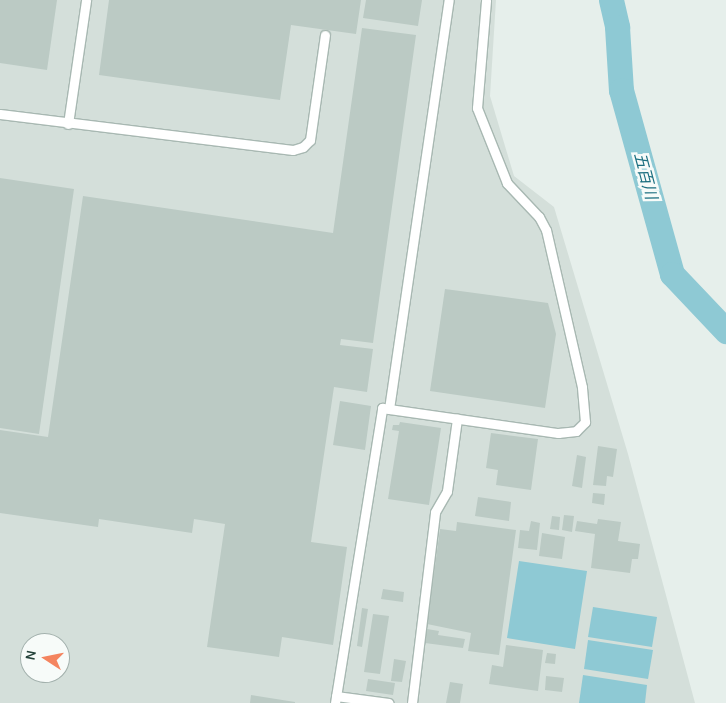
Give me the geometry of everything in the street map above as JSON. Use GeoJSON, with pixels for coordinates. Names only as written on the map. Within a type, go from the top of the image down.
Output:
{"type":"FeatureCollection","features":[{"type":"Feature","properties":{"kind":"lane"},"geometry":{"type":"LineString","coordinates":[[68,124],[86,0]]}},
{"type":"Feature","properties":{"kind":"lane"},"geometry":{"type":"LineString","coordinates":[[389,409],[449,0]]}},
{"type":"Feature","properties":{"kind":"lane"},"geometry":{"type":"LineString","coordinates":[[389,703],[335,700],[382,408],[558,433],[581,429],[586,416],[546,230],[539,217],[508,183],[477,108],[486,0]]}},
{"type":"Feature","properties":{"kind":"lane"},"geometry":{"type":"LineString","coordinates":[[0,114],[283,150],[303,147],[310,140],[325,35]]}},
{"type":"Feature","properties":{"kind":"lane"},"geometry":{"type":"LineString","coordinates":[[412,703],[435,512],[447,491],[457,419]]}},
{"type":"Feature","properties":{"kind":"shaded area"},"geometry":{"type":"Polygon","coordinates":[[[0,0],[496,0],[490,96],[514,176],[554,207],[628,454],[695,703],[0,703],[0,0]]]}},
{"type":"Feature","properties":{"kind":"water"},"geometry":{"type":"Polygon","coordinates":[[[519,561],[587,571],[575,649],[507,638],[519,561]]]}},
{"type":"Feature","properties":{"kind":"water"},"geometry":{"type":"Polygon","coordinates":[[[593,607],[657,617],[652,647],[588,637],[593,607]]]}},
{"type":"Feature","properties":{"kind":"water"},"geometry":{"type":"Polygon","coordinates":[[[588,640],[653,650],[648,679],[584,669],[588,640]]]}},
{"type":"Feature","properties":{"kind":"water"},"geometry":{"type":"Polygon","coordinates":[[[583,675],[647,685],[645,703],[579,703],[583,675]]]}},
{"type":"Feature","properties":{"kind":"building"},"geometry":{"type":"Polygon","coordinates":[[[0,0],[57,0],[47,70],[0,63],[0,0]]]}},
{"type":"Feature","properties":{"kind":"building"},"geometry":{"type":"Polygon","coordinates":[[[109,0],[361,0],[356,34],[291,25],[280,100],[99,75],[109,0]]]}},
{"type":"Feature","properties":{"kind":"building"},"geometry":{"type":"Polygon","coordinates":[[[366,0],[422,0],[418,26],[363,18],[366,0]]]}},
{"type":"Feature","properties":{"kind":"building"},"geometry":{"type":"Polygon","coordinates":[[[362,28],[416,35],[373,343],[341,339],[340,345],[373,349],[367,392],[334,387],[311,542],[347,547],[333,645],[282,637],[279,657],[207,647],[225,524],[194,519],[192,533],[99,519],[98,527],[0,513],[0,430],[48,437],[83,196],[333,233],[362,28]]]}},
{"type":"Feature","properties":{"kind":"building"},"geometry":{"type":"Polygon","coordinates":[[[0,178],[74,189],[39,434],[0,428],[0,178]]]}},
{"type":"Feature","properties":{"kind":"building"},"geometry":{"type":"Polygon","coordinates":[[[445,289],[548,303],[556,334],[545,408],[430,391],[445,289]]]}},
{"type":"Feature","properties":{"kind":"building"},"geometry":{"type":"Polygon","coordinates":[[[340,401],[371,406],[365,450],[333,445],[340,401]]]}},
{"type":"Feature","properties":{"kind":"building"},"geometry":{"type":"Polygon","coordinates":[[[400,422],[441,428],[429,505],[388,499],[399,431],[392,430],[393,425],[399,425],[400,422]]]}},
{"type":"Feature","properties":{"kind":"building"},"geometry":{"type":"Polygon","coordinates":[[[491,433],[538,439],[531,490],[496,485],[498,470],[486,468],[491,433]]]}},
{"type":"Feature","properties":{"kind":"building"},"geometry":{"type":"Polygon","coordinates":[[[598,446],[617,449],[613,477],[607,476],[606,486],[593,485],[598,446]]]}},
{"type":"Feature","properties":{"kind":"building"},"geometry":{"type":"Polygon","coordinates":[[[577,455],[586,457],[582,488],[572,486],[577,455]]]}},
{"type":"Feature","properties":{"kind":"building"},"geometry":{"type":"Polygon","coordinates":[[[593,493],[605,494],[604,505],[592,503],[593,493]]]}},
{"type":"Feature","properties":{"kind":"building"},"geometry":{"type":"Polygon","coordinates":[[[478,497],[511,502],[509,521],[475,516],[478,497]]]}},
{"type":"Feature","properties":{"kind":"building"},"geometry":{"type":"Polygon","coordinates":[[[564,515],[574,516],[572,532],[562,530],[564,515]]]}},
{"type":"Feature","properties":{"kind":"building"},"geometry":{"type":"Polygon","coordinates":[[[552,516],[560,517],[559,530],[550,529],[552,516]]]}},
{"type":"Feature","properties":{"kind":"building"},"geometry":{"type":"Polygon","coordinates":[[[598,519],[621,522],[618,541],[640,544],[638,559],[632,559],[630,573],[591,568],[595,534],[575,531],[577,521],[597,524],[598,519]]]}},
{"type":"Feature","properties":{"kind":"building"},"geometry":{"type":"Polygon","coordinates":[[[531,521],[540,523],[537,550],[518,548],[520,530],[529,531],[531,521]]]}},
{"type":"Feature","properties":{"kind":"building"},"geometry":{"type":"Polygon","coordinates":[[[457,522],[516,530],[499,655],[468,651],[471,633],[427,624],[440,529],[456,531],[457,522]]]}},
{"type":"Feature","properties":{"kind":"building"},"geometry":{"type":"Polygon","coordinates":[[[542,533],[565,537],[562,559],[539,556],[542,533]]]}},
{"type":"Feature","properties":{"kind":"building"},"geometry":{"type":"Polygon","coordinates":[[[383,589],[404,592],[403,602],[381,599],[383,589]]]}},
{"type":"Feature","properties":{"kind":"building"},"geometry":{"type":"Polygon","coordinates":[[[362,608],[368,609],[362,647],[357,646],[362,608]]]}},
{"type":"Feature","properties":{"kind":"building"},"geometry":{"type":"Polygon","coordinates":[[[373,614],[389,616],[380,674],[364,672],[373,614]]]}},
{"type":"Feature","properties":{"kind":"building"},"geometry":{"type":"Polygon","coordinates":[[[427,629],[439,631],[438,635],[465,639],[463,648],[425,643],[427,629]]]}},
{"type":"Feature","properties":{"kind":"building"},"geometry":{"type":"Polygon","coordinates":[[[506,645],[543,650],[538,691],[489,684],[492,665],[503,667],[506,645]]]}},
{"type":"Feature","properties":{"kind":"building"},"geometry":{"type":"Polygon","coordinates":[[[547,653],[556,654],[555,664],[545,663],[547,653]]]}},
{"type":"Feature","properties":{"kind":"building"},"geometry":{"type":"Polygon","coordinates":[[[394,659],[406,661],[402,682],[391,681],[394,659]]]}},
{"type":"Feature","properties":{"kind":"building"},"geometry":{"type":"Polygon","coordinates":[[[546,676],[564,678],[562,692],[545,690],[546,676]]]}},
{"type":"Feature","properties":{"kind":"building"},"geometry":{"type":"Polygon","coordinates":[[[368,679],[395,683],[393,695],[366,691],[368,679]]]}},
{"type":"Feature","properties":{"kind":"building"},"geometry":{"type":"Polygon","coordinates":[[[450,682],[463,684],[460,703],[446,703],[450,682]]]}},
{"type":"Feature","properties":{"kind":"building"},"geometry":{"type":"Polygon","coordinates":[[[251,695],[295,702],[295,703],[250,703],[251,695]]]}},
{"type":"Feature","properties":{"kind":"waterway","name":"五百川"},"geometry":{"type":"LineString","coordinates":[[611,0],[617,27],[621,90],[672,274],[726,331]]}}]}
